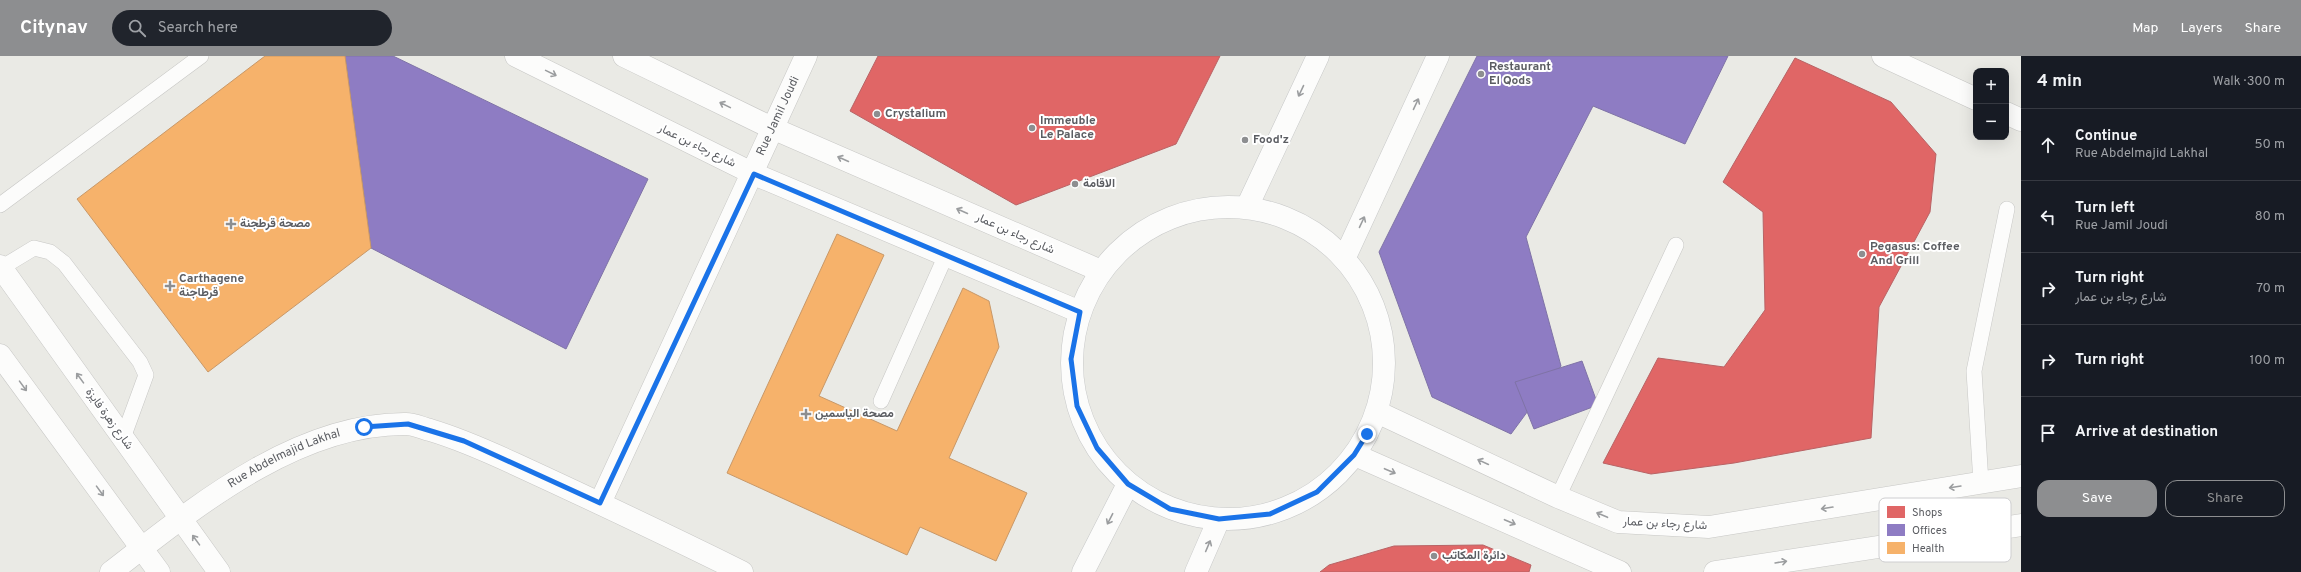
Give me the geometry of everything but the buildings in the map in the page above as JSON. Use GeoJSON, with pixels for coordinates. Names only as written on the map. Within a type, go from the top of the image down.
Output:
{"type":"FeatureCollection","features":[{"type":"Feature","properties":{"kind":"street","name":"شارع رجاء بن عمار"},"geometry":{"type":"LineString","coordinates":[[516,56],[754,174],[1080,312]]}},
{"type":"Feature","properties":{"kind":"street","name":"شارع رجاء بن عمار"},"geometry":{"type":"LineString","coordinates":[[624,56],[772,128],[1101,271]]}},
{"type":"Feature","properties":{"kind":"street","name":"Rue Jamil Joudi"},"geometry":{"type":"LineString","coordinates":[[600,503],[754,174],[772,128],[806,56]]}},
{"type":"Feature","properties":{"kind":"street"},"geometry":{"type":"LineString","coordinates":[[1247,206],[1318,56]]}},
{"type":"Feature","properties":{"kind":"street"},"geometry":{"type":"LineString","coordinates":[[1345,257],[1438,56]]}},
{"type":"Feature","properties":{"kind":"street"},"geometry":{"type":"LineString","coordinates":[[1883,56],[1973,98]]}},
{"type":"Feature","properties":{"kind":"street"},"geometry":{"type":"LineString","coordinates":[[2009,114],[2021,120]]}},
{"type":"Feature","properties":{"kind":"street"},"geometry":{"type":"LineString","coordinates":[[1247,206],[1301,223],[1345,257],[1374,304],[1385,358],[1377,412],[1367,434],[1354,455],[1317,492],[1270,514],[1219,519],[1170,509],[1128,484],[1097,448],[1077,406],[1071,359],[1080,312],[1101,271],[1140,233],[1184,213],[1192,210],[1247,206]]}},
{"type":"Feature","properties":{"kind":"street","name":"شارع زهرة فايزة"},"geometry":{"type":"LineString","coordinates":[[1,267],[219,572]]}},
{"type":"Feature","properties":{"kind":"street"},"geometry":{"type":"LineString","coordinates":[[0,355],[159,572]]}},
{"type":"Feature","properties":{"kind":"street","name":"شارع رجاء بن عمار"},"geometry":{"type":"LineString","coordinates":[[1377,412],[1558,497],[1618,522],[1709,527],[1879,500]]}},
{"type":"Feature","properties":{"kind":"street","name":"Rue Abdelmajid Lakhal"},"geometry":{"type":"LineString","coordinates":[[111,572],[180,519],[271,459],[320,439],[364,427],[408,424],[464,441],[600,503],[742,572]]}},
{"type":"Feature","properties":{"kind":"street"},"geometry":{"type":"LineString","coordinates":[[1354,455],[1620,572]]}},
{"type":"Feature","properties":{"kind":"street","name":"شارع رجاء بن عمار"},"geometry":{"type":"LineString","coordinates":[[1888,498],[2021,476]]}},
{"type":"Feature","properties":{"kind":"street"},"geometry":{"type":"LineString","coordinates":[[1083,572],[1128,484]]}},
{"type":"Feature","properties":{"kind":"street"},"geometry":{"type":"LineString","coordinates":[[1196,572],[1219,519]]}},
{"type":"Feature","properties":{"kind":"street"},"geometry":{"type":"LineString","coordinates":[[2011,527],[2021,525]]}},
{"type":"Feature","properties":{"kind":"street"},"geometry":{"type":"LineString","coordinates":[[1715,572],[1879,547]]}},
{"type":"Feature","properties":{"kind":"lane"},"geometry":{"type":"LineString","coordinates":[[0,205],[202,56]]}},
{"type":"Feature","properties":{"kind":"lane"},"geometry":{"type":"LineString","coordinates":[[1981,483],[1974,371],[2007,209]]}},
{"type":"Feature","properties":{"kind":"lane"},"geometry":{"type":"LineString","coordinates":[[1558,497],[1676,245]]}},
{"type":"Feature","properties":{"kind":"lane"},"geometry":{"type":"LineString","coordinates":[[1,267],[34,248],[50,252],[64,262],[140,362],[146,375],[123,438]]}},
{"type":"Feature","properties":{"kind":"lane"},"geometry":{"type":"LineString","coordinates":[[881,400],[946,255]]}},
{"type":"Feature","properties":{"kind":"place","name":"Restaurant El Qods"},"geometry":{"type":"Point","coordinates":[1481,74]}},
{"type":"Feature","properties":{"kind":"place","name":"Crystalium"},"geometry":{"type":"Point","coordinates":[877,114]}},
{"type":"Feature","properties":{"kind":"place","name":"Immeuble Le Palace"},"geometry":{"type":"Point","coordinates":[1032,128]}},
{"type":"Feature","properties":{"kind":"place","name":"Food'z"},"geometry":{"type":"Point","coordinates":[1245,140]}},
{"type":"Feature","properties":{"kind":"place","name":"الاقامة"},"geometry":{"type":"Point","coordinates":[1075,184]}},
{"type":"Feature","properties":{"kind":"place","name":"مصحة قرطجنة"},"geometry":{"type":"Point","coordinates":[231,224]}},
{"type":"Feature","properties":{"kind":"place","name":"Pegasus: Coffee And Grill"},"geometry":{"type":"Point","coordinates":[1862,254]}},
{"type":"Feature","properties":{"kind":"place","name":"Carthagene قرطاجنة"},"geometry":{"type":"Point","coordinates":[170,286]}},
{"type":"Feature","properties":{"kind":"place","name":"مصحة الياسمين"},"geometry":{"type":"Point","coordinates":[806,414]}},
{"type":"Feature","properties":{"kind":"place","name":"دائرة المكاتب"},"geometry":{"type":"Point","coordinates":[1434,556]}},
{"type":"Feature","properties":{"kind":"route"},"geometry":{"type":"LineString","coordinates":[[364,427],[408,424],[464,441],[600,503],[754,174],[1080,312],[1071,359],[1077,406],[1097,448],[1128,484],[1170,509],[1219,519],[1270,514],[1317,492],[1354,455],[1367,434]]}}]}
